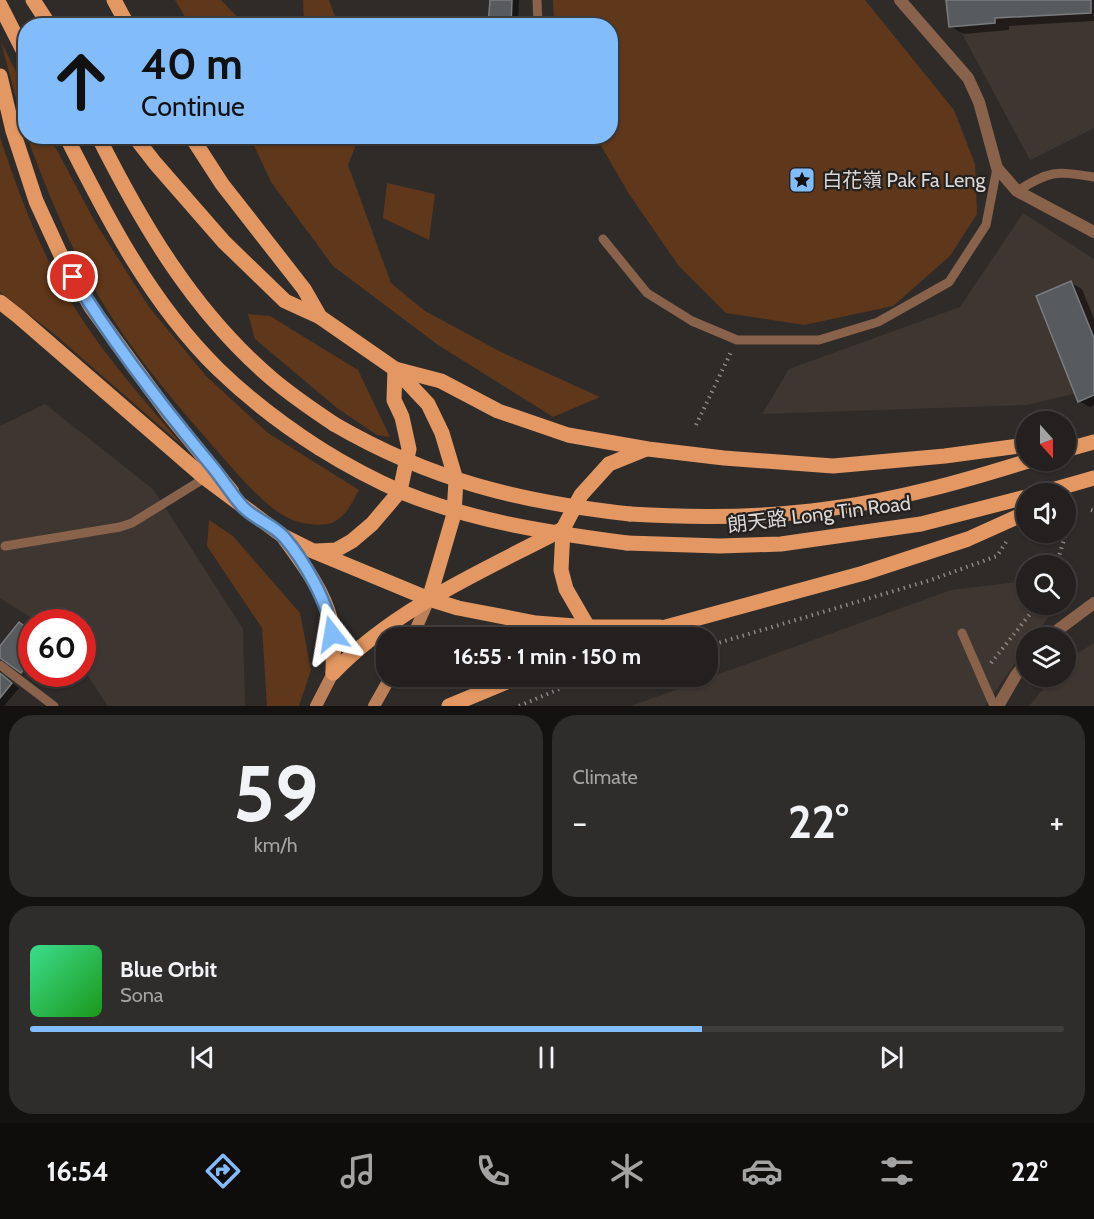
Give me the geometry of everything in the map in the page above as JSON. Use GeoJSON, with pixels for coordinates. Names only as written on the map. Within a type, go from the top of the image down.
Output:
{"type":"FeatureCollection","features":[{"type":"Feature","properties":{"kind":"main road"},"geometry":{"type":"LineString","coordinates":[[31,0],[39,18]]}},
{"type":"Feature","properties":{"kind":"main road"},"geometry":{"type":"LineString","coordinates":[[31,0],[44,18]]}},
{"type":"Feature","properties":{"kind":"main road"},"geometry":{"type":"LineString","coordinates":[[114,0],[124,18]]}},
{"type":"Feature","properties":{"kind":"main road"},"geometry":{"type":"LineString","coordinates":[[0,5],[18,40]]}},
{"type":"Feature","properties":{"kind":"main road"},"geometry":{"type":"LineString","coordinates":[[0,76],[13,131],[36,201],[64,262],[91,307],[168,413],[244,509]]}},
{"type":"Feature","properties":{"kind":"main road","name":"朗天路 Long Tin Road"},"geometry":{"type":"LineString","coordinates":[[70,144],[123,245],[146,281],[190,339],[218,369],[270,414],[319,448],[357,471],[440,506],[493,521],[542,531],[627,543],[720,546],[781,544],[921,524],[1016,500]]}},
{"type":"Feature","properties":{"kind":"main road","name":"朗天路 Long Tin Road"},"geometry":{"type":"LineString","coordinates":[[102,144],[153,237],[187,287],[228,337],[271,378],[334,424],[370,445],[452,479],[544,503],[673,517],[736,516],[829,509],[933,489],[1016,464]]}},
{"type":"Feature","properties":{"kind":"main road"},"geometry":{"type":"LineString","coordinates":[[140,144],[224,242],[285,301],[320,317],[395,369],[428,404],[442,433],[456,480],[454,514],[429,599],[417,627]]}},
{"type":"Feature","properties":{"kind":"main road"},"geometry":{"type":"LineString","coordinates":[[196,144],[222,184],[304,290],[320,317]]}},
{"type":"Feature","properties":{"kind":"main road"},"geometry":{"type":"LineString","coordinates":[[0,303],[206,478],[244,509],[283,536],[313,551],[429,599],[458,608],[536,623],[588,627]]}},
{"type":"Feature","properties":{"kind":"main road"},"geometry":{"type":"LineString","coordinates":[[395,369],[441,381],[498,411],[567,435],[648,449],[724,458],[833,466],[945,456],[1016,446]]}},
{"type":"Feature","properties":{"kind":"main road"},"geometry":{"type":"LineString","coordinates":[[313,551],[336,550],[352,541],[372,524],[400,491],[409,449],[402,417],[394,400],[395,369]]}},
{"type":"Feature","properties":{"kind":"main road"},"geometry":{"type":"LineString","coordinates":[[1076,439],[1094,440]]}},
{"type":"Feature","properties":{"kind":"main road"},"geometry":{"type":"LineString","coordinates":[[1076,446],[1094,440]]}},
{"type":"Feature","properties":{"kind":"main road"},"geometry":{"type":"LineString","coordinates":[[588,627],[566,589],[561,570],[564,529],[581,495],[609,464],[648,449]]}},
{"type":"Feature","properties":{"kind":"main road"},"geometry":{"type":"LineString","coordinates":[[1076,483],[1094,478]]}},
{"type":"Feature","properties":{"kind":"main road"},"geometry":{"type":"LineString","coordinates":[[1076,491],[1094,483]]}},
{"type":"Feature","properties":{"kind":"main road"},"geometry":{"type":"LineString","coordinates":[[660,627],[864,573],[968,538],[1016,517]]}},
{"type":"Feature","properties":{"kind":"main road"},"geometry":{"type":"LineString","coordinates":[[316,706],[333,674],[353,652],[372,637],[429,599],[564,529]]}},
{"type":"Feature","properties":{"kind":"main road"},"geometry":{"type":"LineString","coordinates":[[283,536],[311,577],[325,605],[331,623],[333,674]]}},
{"type":"Feature","properties":{"kind":"main road"},"geometry":{"type":"LineString","coordinates":[[374,706],[385,687]]}},
{"type":"Feature","properties":{"kind":"main road"},"geometry":{"type":"LineString","coordinates":[[449,706],[495,687]]}},
{"type":"Feature","properties":{"kind":"street"},"geometry":{"type":"LineString","coordinates":[[900,0],[968,78],[980,102],[997,168],[1017,191],[1094,232]]}},
{"type":"Feature","properties":{"kind":"street"},"geometry":{"type":"LineString","coordinates":[[1062,627],[1094,603]]}},
{"type":"Feature","properties":{"kind":"street"},"geometry":{"type":"LineString","coordinates":[[996,706],[1016,675]]}},
{"type":"Feature","properties":{"kind":"lane"},"geometry":{"type":"LineString","coordinates":[[537,0],[538,18]]}},
{"type":"Feature","properties":{"kind":"lane"},"geometry":{"type":"LineString","coordinates":[[603,239],[647,293],[692,321],[737,340],[819,340],[878,322],[949,282],[986,225],[997,168]]}},
{"type":"Feature","properties":{"kind":"lane"},"geometry":{"type":"LineString","coordinates":[[1017,191],[1041,176],[1061,172],[1094,177]]}},
{"type":"Feature","properties":{"kind":"lane"},"geometry":{"type":"LineString","coordinates":[[5,546],[132,523],[206,478]]}},
{"type":"Feature","properties":{"kind":"lane"},"geometry":{"type":"LineString","coordinates":[[962,633],[996,706]]}},
{"type":"Feature","properties":{"kind":"lane"},"geometry":{"type":"LineString","coordinates":[[0,665],[54,706]]}},
{"type":"Feature","properties":{"kind":"path"},"geometry":{"type":"LineString","coordinates":[[696,425],[737,340]]}},
{"type":"Feature","properties":{"kind":"path"},"geometry":{"type":"LineString","coordinates":[[718,643],[931,580],[997,556],[1006,541]]}},
{"type":"Feature","properties":{"kind":"path"},"geometry":{"type":"LineString","coordinates":[[981,675],[1029,615]]}},
{"type":"Feature","properties":{"kind":"path"},"geometry":{"type":"LineString","coordinates":[[519,706],[564,687]]}},
{"type":"Feature","properties":{"kind":"shaded area"},"geometry":{"type":"Polygon","coordinates":[[[175,0],[221,0],[238,18],[186,18],[175,0]]]}},
{"type":"Feature","properties":{"kind":"shaded area"},"geometry":{"type":"Polygon","coordinates":[[[303,0],[329,0],[335,18],[304,18],[303,0]]]}},
{"type":"Feature","properties":{"kind":"shaded area"},"geometry":{"type":"Polygon","coordinates":[[[553,0],[865,0],[954,110],[975,164],[977,214],[950,256],[893,306],[804,325],[726,313],[678,265],[629,194],[600,144],[618,144],[618,18],[554,18],[553,0]]]}},
{"type":"Feature","properties":{"kind":"shaded area"},"geometry":{"type":"Polygon","coordinates":[[[944,0],[1094,0],[1094,128],[1030,160],[944,0]]]}},
{"type":"Feature","properties":{"kind":"shaded area"},"geometry":{"type":"Polygon","coordinates":[[[1,42],[18,75],[18,106],[1,42]]]}},
{"type":"Feature","properties":{"kind":"shaded area"},"geometry":{"type":"Polygon","coordinates":[[[0,137],[33,228],[65,292],[115,365],[184,447],[53,333],[0,292],[0,137]]]}},
{"type":"Feature","properties":{"kind":"shaded area"},"geometry":{"type":"Polygon","coordinates":[[[30,144],[54,144],[95,222],[149,307],[206,376],[268,433],[359,490],[342,516],[324,525],[290,519],[271,507],[252,490],[166,392],[133,348],[89,279],[55,209],[30,144]]]}},
{"type":"Feature","properties":{"kind":"shaded area"},"geometry":{"type":"Polygon","coordinates":[[[253,144],[356,144],[348,165],[391,283],[425,311],[501,352],[600,397],[553,417],[438,345],[333,266],[271,182],[253,144]]]}},
{"type":"Feature","properties":{"kind":"shaded area"},"geometry":{"type":"Polygon","coordinates":[[[387,183],[435,194],[429,240],[383,218],[387,183]]]}},
{"type":"Feature","properties":{"kind":"shaded area"},"geometry":{"type":"Polygon","coordinates":[[[1023,213],[1094,259],[1094,389],[1027,405],[762,414],[789,369],[960,307],[1023,213]]]}},
{"type":"Feature","properties":{"kind":"shaded area"},"geometry":{"type":"Polygon","coordinates":[[[248,314],[270,316],[358,370],[390,437],[377,435],[337,408],[255,339],[248,314]]]}},
{"type":"Feature","properties":{"kind":"shaded area"},"geometry":{"type":"Polygon","coordinates":[[[45,404],[154,490],[243,629],[245,706],[108,706],[95,687],[96,609],[18,609],[0,598],[0,426],[45,404]]]}},
{"type":"Feature","properties":{"kind":"shaded area"},"geometry":{"type":"Polygon","coordinates":[[[209,520],[233,536],[300,613],[311,670],[299,706],[267,706],[262,628],[207,546],[209,520]]]}},
{"type":"Feature","properties":{"kind":"shaded area"},"geometry":{"type":"Polygon","coordinates":[[[1016,582],[1016,615],[1050,615],[1041,627],[1016,627],[1016,662],[985,706],[631,706],[683,687],[718,687],[718,674],[951,590],[1016,582]]]}},
{"type":"Feature","properties":{"kind":"shaded area"},"geometry":{"type":"Polygon","coordinates":[[[1094,643],[1094,706],[1029,706],[1045,687],[1076,687],[1076,654],[1094,643]]]}},
{"type":"Feature","properties":{"kind":"building"},"geometry":{"type":"Polygon","coordinates":[[[490,0],[512,0],[511,18],[489,18],[490,0]]]}},
{"type":"Feature","properties":{"kind":"building"},"geometry":{"type":"Polygon","coordinates":[[[946,0],[1091,0],[1091,13],[995,18],[995,23],[949,27],[946,0]]]}},
{"type":"Feature","properties":{"kind":"building"},"geometry":{"type":"Polygon","coordinates":[[[1071,281],[1094,338],[1094,395],[1078,402],[1036,296],[1071,281]]]}},
{"type":"Feature","properties":{"kind":"building"},"geometry":{"type":"Polygon","coordinates":[[[18,623],[18,671],[0,658],[0,646],[18,623]]]}},
{"type":"Feature","properties":{"kind":"building"},"geometry":{"type":"Polygon","coordinates":[[[0,673],[12,683],[0,698],[0,673]]]}},
{"type":"Feature","properties":{"kind":"place","name":"白花嶺 Pak Fa Leng"},"geometry":{"type":"Point","coordinates":[802,180]}},
{"type":"Feature","properties":{"kind":"route"},"geometry":{"type":"LineString","coordinates":[[73,277],[91,307],[168,413],[244,509],[283,536],[311,577],[325,605],[332,634]]}}]}
